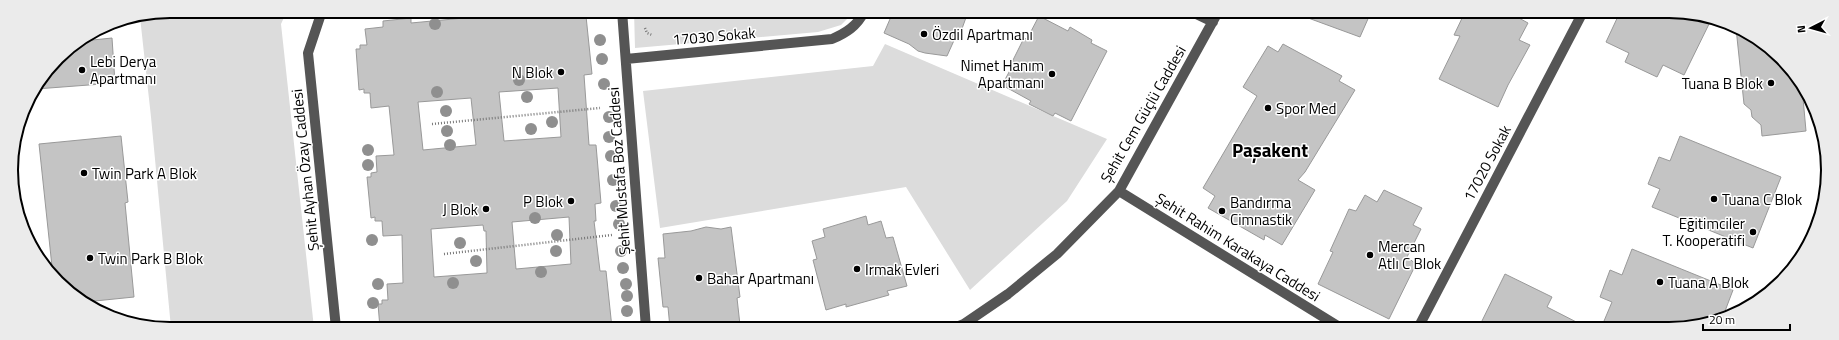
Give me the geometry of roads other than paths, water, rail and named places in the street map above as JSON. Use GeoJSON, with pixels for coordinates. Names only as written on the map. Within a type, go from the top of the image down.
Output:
{"type":"FeatureCollection","features":[{"type":"Feature","properties":{"kind":"street","name":"Şehit Ayhan Özay Caddesi"},"geometry":{"type":"LineString","coordinates":[[320,18],[308,53],[335,322]]}},
{"type":"Feature","properties":{"kind":"street","name":"Şehit Mustafa Boz Caddesi"},"geometry":{"type":"LineString","coordinates":[[623,18],[646,322]]}},
{"type":"Feature","properties":{"kind":"street","name":"17030 Sokak"},"geometry":{"type":"LineString","coordinates":[[626,60],[832,39],[846,33],[861,18]]}},
{"type":"Feature","properties":{"kind":"street"},"geometry":{"type":"LineString","coordinates":[[1205,18],[1213,22]]}},
{"type":"Feature","properties":{"kind":"street","name":"Şehit Cem Güçlü Caddesi"},"geometry":{"type":"LineString","coordinates":[[967,322],[1008,294],[1057,254],[1119,191],[1215,18]]}},
{"type":"Feature","properties":{"kind":"street","name":"17020 Sokak"},"geometry":{"type":"LineString","coordinates":[[1421,322],[1581,18]]}},
{"type":"Feature","properties":{"kind":"street","name":"Şehit Rahim Karakaya Caddesi"},"geometry":{"type":"LineString","coordinates":[[1119,191],[1331,322]]}},
{"type":"Feature","properties":{"kind":"place","name":"Özdil Apartmanı"},"geometry":{"type":"Point","coordinates":[924,34]}},
{"type":"Feature","properties":{"kind":"place","name":"Lebi Derya Apartmanı"},"geometry":{"type":"Point","coordinates":[82,70]}},
{"type":"Feature","properties":{"kind":"place","name":"N Blok"},"geometry":{"type":"Point","coordinates":[561,72]}},
{"type":"Feature","properties":{"kind":"place","name":"Nimet Hanım Apartmanı"},"geometry":{"type":"Point","coordinates":[1052,74]}},
{"type":"Feature","properties":{"kind":"place","name":"Tuana B Blok"},"geometry":{"type":"Point","coordinates":[1771,83]}},
{"type":"Feature","properties":{"kind":"place","name":"Spor Med"},"geometry":{"type":"Point","coordinates":[1268,108]}},
{"type":"Feature","properties":{"kind":"place","name":"Twin Park A Blok"},"geometry":{"type":"Point","coordinates":[84,173]}},
{"type":"Feature","properties":{"kind":"place","name":"Tuana C Blok"},"geometry":{"type":"Point","coordinates":[1714,199]}},
{"type":"Feature","properties":{"kind":"place","name":"P Blok"},"geometry":{"type":"Point","coordinates":[571,201]}},
{"type":"Feature","properties":{"kind":"place","name":"J Blok"},"geometry":{"type":"Point","coordinates":[486,209]}},
{"type":"Feature","properties":{"kind":"place","name":"Bandırma Cimnastik"},"geometry":{"type":"Point","coordinates":[1222,211]}},
{"type":"Feature","properties":{"kind":"place","name":"Eğitimciler T. Kooperatifi"},"geometry":{"type":"Point","coordinates":[1753,232]}},
{"type":"Feature","properties":{"kind":"place","name":"Mercan Atlı C Blok"},"geometry":{"type":"Point","coordinates":[1370,255]}},
{"type":"Feature","properties":{"kind":"place","name":"Twin Park B Blok"},"geometry":{"type":"Point","coordinates":[90,258]}},
{"type":"Feature","properties":{"kind":"place","name":"Irmak Evleri"},"geometry":{"type":"Point","coordinates":[857,269]}},
{"type":"Feature","properties":{"kind":"place","name":"Bahar Apartmanı"},"geometry":{"type":"Point","coordinates":[699,278]}},
{"type":"Feature","properties":{"kind":"place","name":"Tuana A Blok"},"geometry":{"type":"Point","coordinates":[1660,282]}},
{"type":"Feature","properties":{"kind":"district","name":"Paşakent"},"geometry":{"type":"Point","coordinates":[1270,149]}}]}
